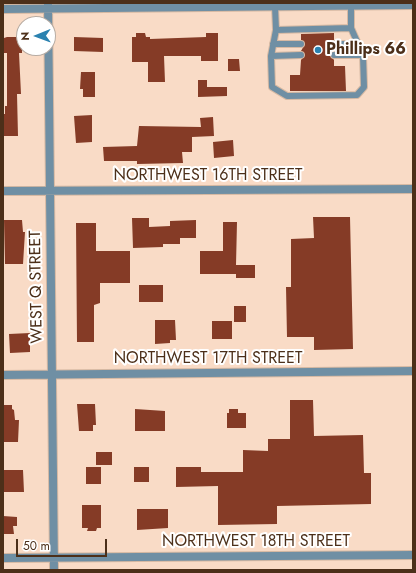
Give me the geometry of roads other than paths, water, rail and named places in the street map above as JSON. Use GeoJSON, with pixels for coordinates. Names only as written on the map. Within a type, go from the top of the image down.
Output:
{"type":"FeatureCollection","features":[{"type":"Feature","properties":{"kind":"street"},"geometry":{"type":"LineString","coordinates":[[3,9],[48,6],[413,5]]}},
{"type":"Feature","properties":{"kind":"street","name":"WEST Q STREET"},"geometry":{"type":"LineString","coordinates":[[48,6],[54,570]]}},
{"type":"Feature","properties":{"kind":"street","name":"NORTHWEST 16TH STREET"},"geometry":{"type":"LineString","coordinates":[[3,192],[413,189]]}},
{"type":"Feature","properties":{"kind":"street","name":"NORTHWEST 17TH STREET"},"geometry":{"type":"LineString","coordinates":[[3,375],[413,371]]}},
{"type":"Feature","properties":{"kind":"street","name":"NORTHWEST 18TH STREET"},"geometry":{"type":"LineString","coordinates":[[3,558],[413,555]]}},
{"type":"Feature","properties":{"kind":"lane"},"geometry":{"type":"LineString","coordinates":[[275,6],[276,30],[271,56],[272,87],[287,96],[357,95],[364,87],[363,55],[351,28],[351,5]]}},
{"type":"Feature","properties":{"kind":"lane"},"geometry":{"type":"LineString","coordinates":[[276,30],[351,28]]}},
{"type":"Feature","properties":{"kind":"lane"},"geometry":{"type":"LineString","coordinates":[[273,44],[301,44]]}},
{"type":"Feature","properties":{"kind":"lane"},"geometry":{"type":"LineString","coordinates":[[334,44],[357,44]]}},
{"type":"Feature","properties":{"kind":"lane"},"geometry":{"type":"LineString","coordinates":[[271,56],[301,55]]}},
{"type":"Feature","properties":{"kind":"lane"},"geometry":{"type":"LineString","coordinates":[[334,55],[363,55]]}},
{"type":"Feature","properties":{"kind":"place","name":"Phillips 66"},"geometry":{"type":"Point","coordinates":[318,50]}}]}
